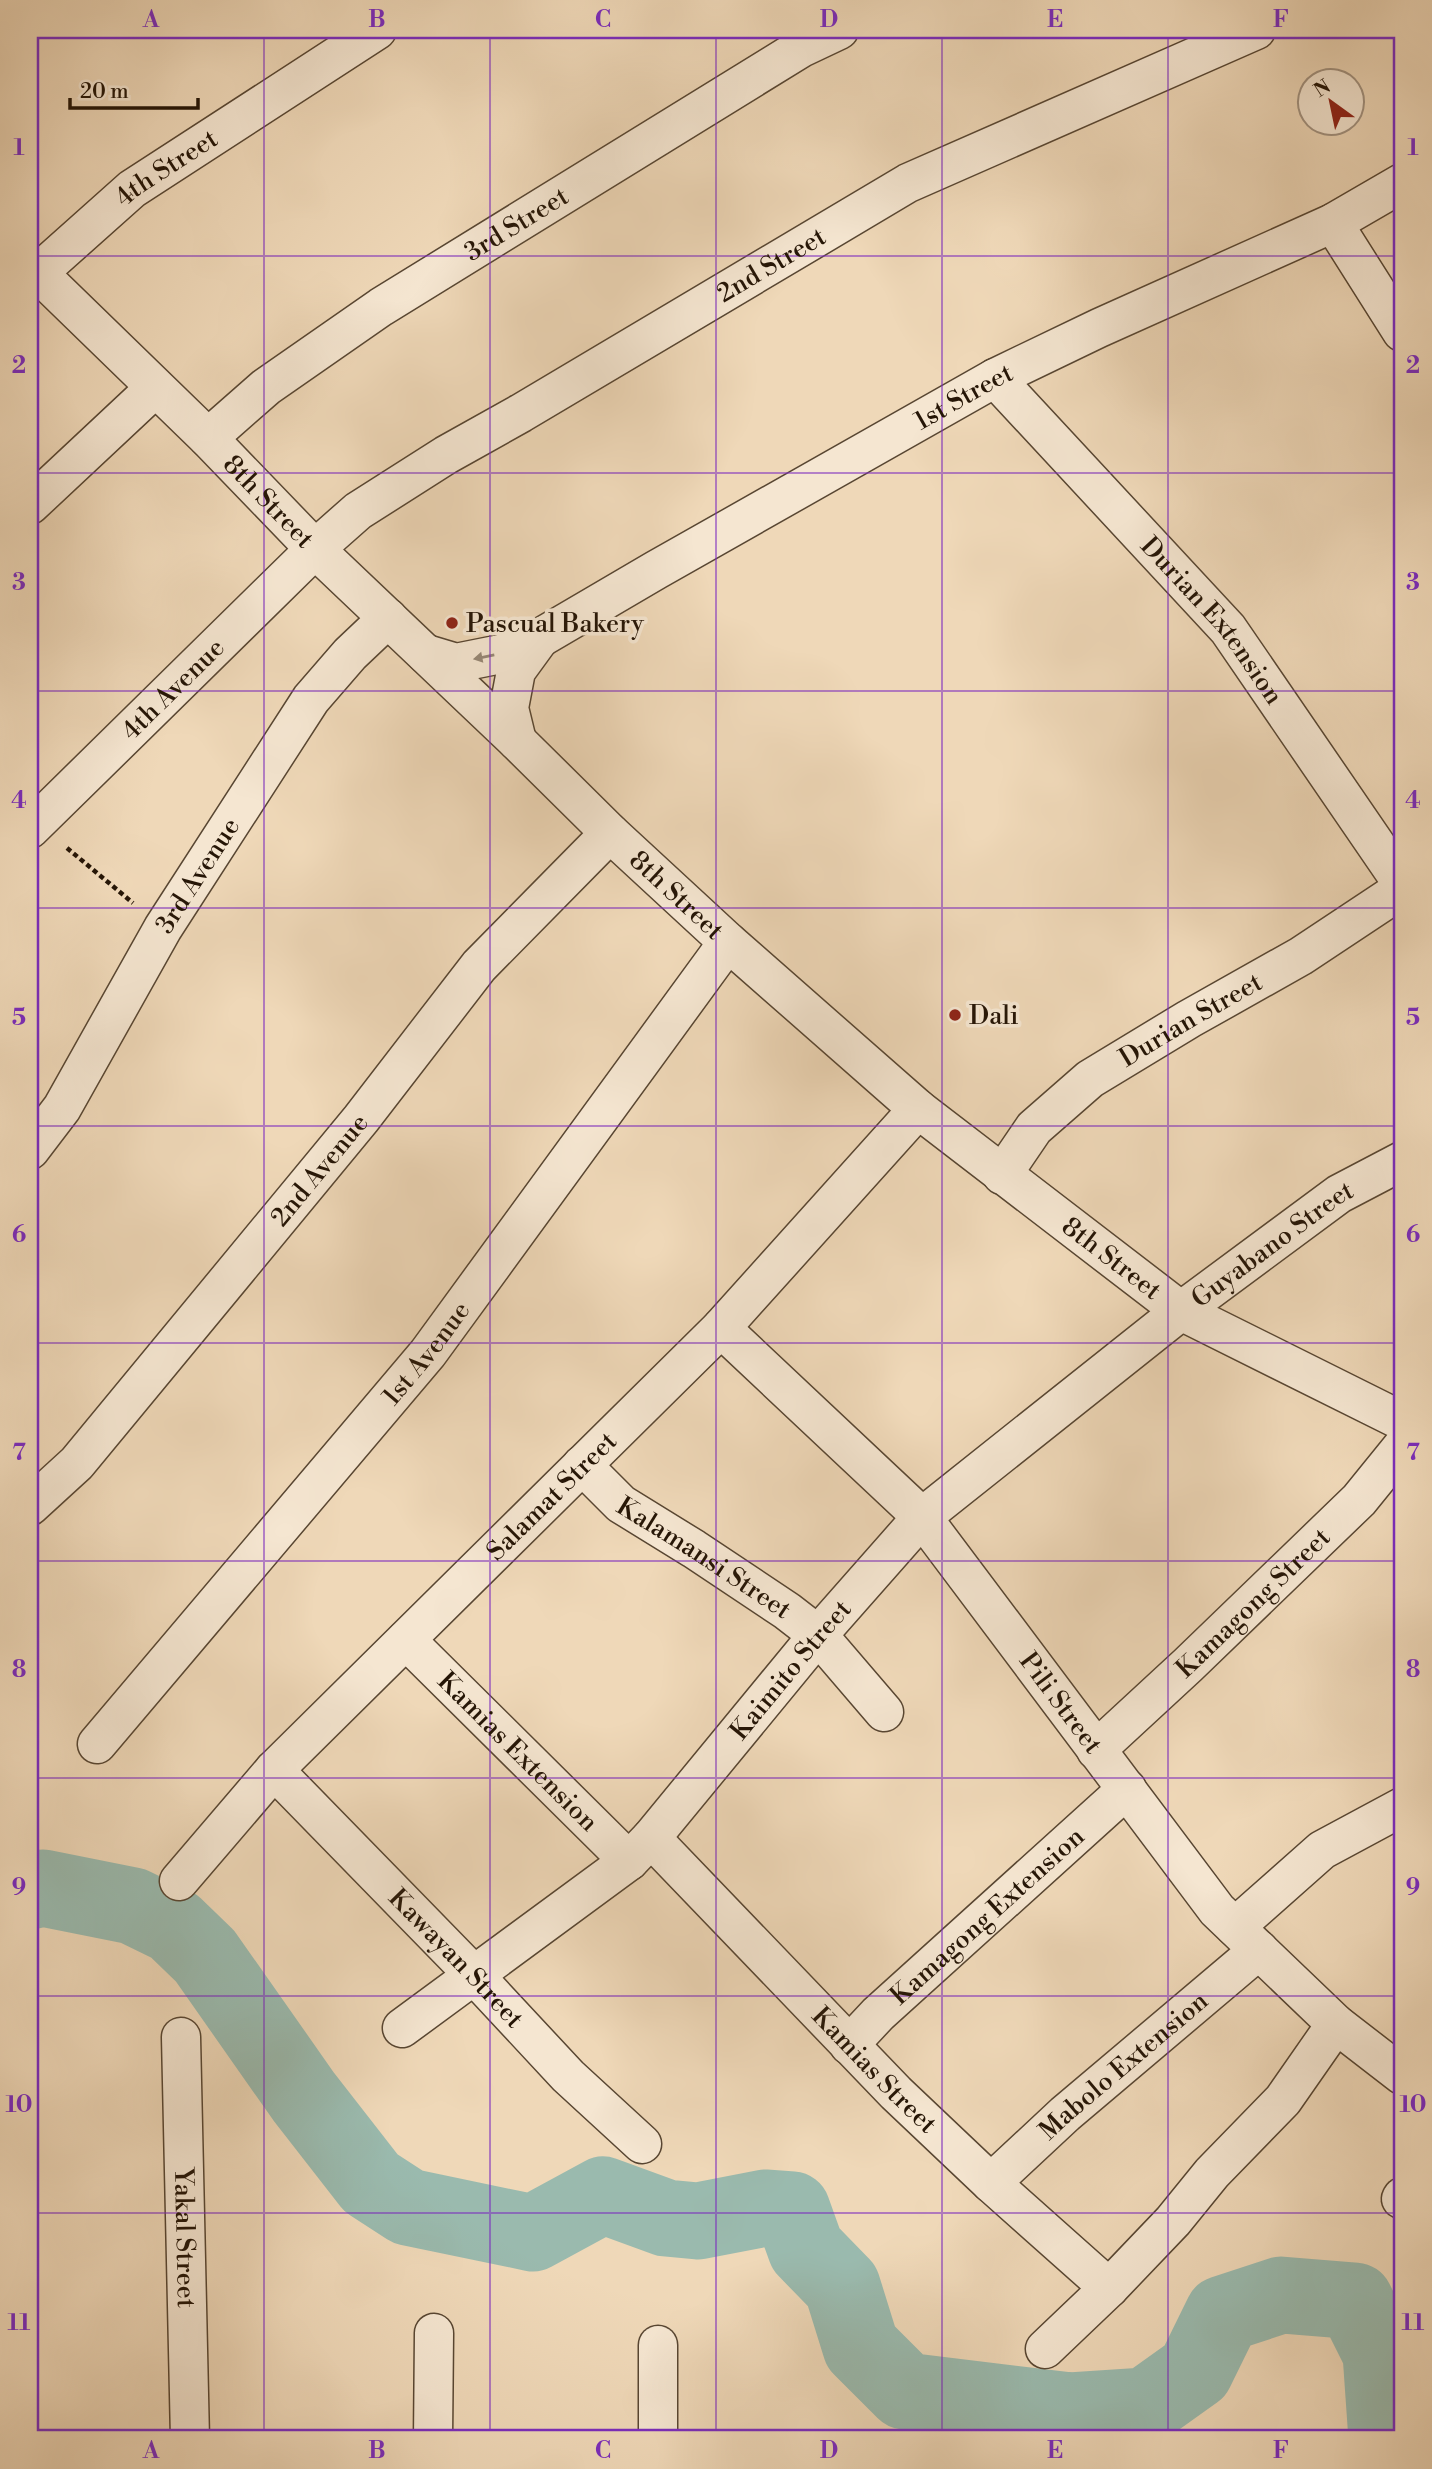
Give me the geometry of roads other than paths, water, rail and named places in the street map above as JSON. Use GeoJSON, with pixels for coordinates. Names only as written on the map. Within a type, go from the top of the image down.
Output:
{"type":"FeatureCollection","features":[{"type":"Feature","properties":{"kind":"street","name":"4th Street"},"geometry":{"type":"LineString","coordinates":[[32,273],[132,189],[377,30]]}},
{"type":"Feature","properties":{"kind":"street","name":"3rd Street"},"geometry":{"type":"LineString","coordinates":[[208,438],[266,387],[381,307],[778,62],[839,30]]}},
{"type":"Feature","properties":{"kind":"street","name":"2nd Street"},"geometry":{"type":"LineString","coordinates":[[315,548],[358,511],[446,455],[908,183],[1256,30]]}},
{"type":"Feature","properties":{"kind":"street","name":"1st Street"},"geometry":{"type":"LineString","coordinates":[[426,654],[456,663],[501,654],[540,638],[995,378],[1099,328],[1334,223],[1402,183]]}},
{"type":"Feature","properties":{"kind":"street"},"geometry":{"type":"LineString","coordinates":[[1334,223],[1402,332]]}},
{"type":"Feature","properties":{"kind":"street","name":"8th Street"},"geometry":{"type":"LineString","coordinates":[[32,273],[208,438],[315,548],[610,833],[727,942],[918,1109],[1181,1311],[1402,1422]]}},
{"type":"Feature","properties":{"kind":"street","name":"Durian Extension"},"geometry":{"type":"LineString","coordinates":[[995,378],[1228,629],[1402,883]]}},
{"type":"Feature","properties":{"kind":"street"},"geometry":{"type":"LineString","coordinates":[[30,505],[155,388]]}},
{"type":"Feature","properties":{"kind":"street","name":"4th Avenue"},"geometry":{"type":"LineString","coordinates":[[34,825],[315,548]]}},
{"type":"Feature","properties":{"kind":"street","name":"3rd Avenue"},"geometry":{"type":"LineString","coordinates":[[30,1150],[62,1108],[163,928],[311,699],[350,654],[388,618]]}},
{"type":"Feature","properties":{"kind":"street","name":"1st Street"},"geometry":{"type":"LineString","coordinates":[[517,741],[509,708],[516,671],[540,638]]}},
{"type":"Feature","properties":{"kind":"street","name":"2nd Avenue"},"geometry":{"type":"LineString","coordinates":[[30,1506],[77,1463],[361,1119],[479,966],[610,833]]}},
{"type":"Feature","properties":{"kind":"street","name":"Durian Street"},"geometry":{"type":"LineString","coordinates":[[1002,1175],[1034,1128],[1090,1079],[1301,956],[1402,890]]}},
{"type":"Feature","properties":{"kind":"street","name":"1st Avenue"},"geometry":{"type":"LineString","coordinates":[[97,1744],[428,1353],[727,942]]}},
{"type":"Feature","properties":{"kind":"street","name":"Salamat Street"},"geometry":{"type":"LineString","coordinates":[[179,1881],[274,1770],[721,1328],[918,1109]]}},
{"type":"Feature","properties":{"kind":"street","name":"Guyabano Street"},"geometry":{"type":"LineString","coordinates":[[1181,1311],[1339,1194],[1402,1161]]}},
{"type":"Feature","properties":{"kind":"street","name":"Kaimito Street"},"geometry":{"type":"LineString","coordinates":[[402,2028],[640,1849],[818,1635],[922,1517],[1181,1311]]}},
{"type":"Feature","properties":{"kind":"street","name":"Pili Street"},"geometry":{"type":"LineString","coordinates":[[721,1328],[922,1517],[1217,1910],[1336,2024],[1402,2075]]}},
{"type":"Feature","properties":{"kind":"street","name":"Kamagong Street"},"geometry":{"type":"LineString","coordinates":[[1096,1750],[1359,1500],[1402,1447]]}},
{"type":"Feature","properties":{"kind":"street","name":"Kalamansi Street"},"geometry":{"type":"LineString","coordinates":[[582,1465],[628,1508],[787,1611],[818,1635],[884,1712]]}},
{"type":"Feature","properties":{"kind":"street","name":"Kamias Extension"},"geometry":{"type":"LineString","coordinates":[[406,1640],[640,1849]]}},
{"type":"Feature","properties":{"kind":"street","name":"Kawayan Street"},"geometry":{"type":"LineString","coordinates":[[274,1770],[474,1975],[568,2077],[642,2144]]}},
{"type":"Feature","properties":{"kind":"street","name":"Kamagong Extension"},"geometry":{"type":"LineString","coordinates":[[849,2045],[878,2014],[1127,1789]]}},
{"type":"Feature","properties":{"kind":"street","name":"Mabolo Extension"},"geometry":{"type":"LineString","coordinates":[[991,2183],[1247,1939],[1322,1850],[1402,1807]]}},
{"type":"Feature","properties":{"kind":"street","name":"Kamias Street"},"geometry":{"type":"LineString","coordinates":[[640,1849],[991,2183],[1109,2288]]}},
{"type":"Feature","properties":{"kind":"street"},"geometry":{"type":"LineString","coordinates":[[1045,2349],[1109,2288],[1173,2221],[1212,2173],[1283,2100],[1336,2024]]}},
{"type":"Feature","properties":{"kind":"street","name":"Yakal Street"},"geometry":{"type":"LineString","coordinates":[[181,2037],[190,2439]]}},
{"type":"Feature","properties":{"kind":"street"},"geometry":{"type":"LineString","coordinates":[[433,2439],[434,2333]]}},
{"type":"Feature","properties":{"kind":"street"},"geometry":{"type":"LineString","coordinates":[[658,2346],[658,2439]]}},
{"type":"Feature","properties":{"kind":"waterway"},"geometry":{"type":"LineString","coordinates":[[30,1891],[43,1888],[133,1906],[174,1926],[205,1956],[304,2097],[371,2183],[408,2207],[533,2233],[603,2195],[666,2218],[698,2221],[765,2208],[792,2210],[806,2249],[842,2286],[861,2347],[905,2391],[1070,2411],[1146,2406],[1195,2371],[1223,2314],[1281,2295],[1355,2301],[1381,2353],[1387,2439]]}},
{"type":"Feature","properties":{"kind":"place","name":"Pascual Bakery"},"geometry":{"type":"Point","coordinates":[452,623]}},
{"type":"Feature","properties":{"kind":"place","name":"Dali"},"geometry":{"type":"Point","coordinates":[955,1015]}}]}
